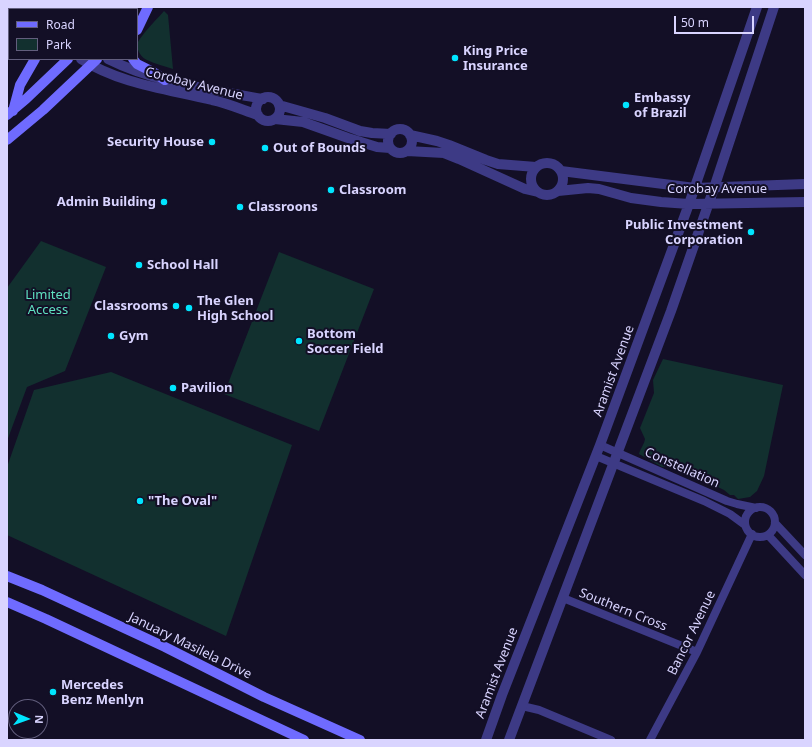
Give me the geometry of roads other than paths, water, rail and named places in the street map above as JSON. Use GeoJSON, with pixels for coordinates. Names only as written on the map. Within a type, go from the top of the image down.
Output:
{"type":"FeatureCollection","features":[{"type":"Feature","properties":{"kind":"main road"},"geometry":{"type":"LineString","coordinates":[[138,16],[148,7]]}},
{"type":"Feature","properties":{"kind":"main road"},"geometry":{"type":"LineString","coordinates":[[138,28],[148,7]]}},
{"type":"Feature","properties":{"kind":"main road"},"geometry":{"type":"LineString","coordinates":[[10,113],[20,85],[34,60]]}},
{"type":"Feature","properties":{"kind":"main road"},"geometry":{"type":"LineString","coordinates":[[10,113],[67,60]]}},
{"type":"Feature","properties":{"kind":"main road"},"geometry":{"type":"LineString","coordinates":[[134,60],[137,64],[157,74],[165,80]]}},
{"type":"Feature","properties":{"kind":"main road"},"geometry":{"type":"LineString","coordinates":[[7,140],[43,110],[94,62]]}},
{"type":"Feature","properties":{"kind":"main road","name":"January Masilela Drive"},"geometry":{"type":"LineString","coordinates":[[7,576],[42,590],[165,647],[264,697],[360,740]]}},
{"type":"Feature","properties":{"kind":"main road"},"geometry":{"type":"LineString","coordinates":[[7,602],[304,740]]}},
{"type":"Feature","properties":{"kind":"main road"},"geometry":{"type":"LineString","coordinates":[[7,609],[23,609]]}},
{"type":"Feature","properties":{"kind":"street","name":"Aramist Avenue"},"geometry":{"type":"LineString","coordinates":[[486,740],[502,695],[596,456],[695,188],[757,7]]}},
{"type":"Feature","properties":{"kind":"street"},"geometry":{"type":"LineString","coordinates":[[509,740],[671,312],[774,7]]}},
{"type":"Feature","properties":{"kind":"street","name":"Corobay Avenue"},"geometry":{"type":"LineString","coordinates":[[110,60],[135,71],[165,80],[263,99],[274,99],[279,105],[325,118],[360,131],[391,134],[396,130],[402,130],[410,135],[437,141],[498,164],[536,167],[543,163],[550,163],[556,165],[561,171],[695,188],[805,184]]}},
{"type":"Feature","properties":{"kind":"street","name":"Corobay Avenue"},"geometry":{"type":"LineString","coordinates":[[94,62],[112,75],[132,82],[212,100],[258,115],[260,118],[268,121],[275,119],[303,122],[377,147],[390,148],[400,153],[407,151],[444,154],[460,159],[525,188],[545,195],[552,194],[558,190],[588,188],[599,189],[631,198],[689,204],[805,202]]}},
{"type":"Feature","properties":{"kind":"street","name":"Corobay Avenue"},"geometry":{"type":"LineString","coordinates":[[258,115],[256,108],[263,99]]}},
{"type":"Feature","properties":{"kind":"street"},"geometry":{"type":"LineString","coordinates":[[275,119],[280,113],[279,105]]}},
{"type":"Feature","properties":{"kind":"street"},"geometry":{"type":"LineString","coordinates":[[390,148],[388,141],[391,134]]}},
{"type":"Feature","properties":{"kind":"street"},"geometry":{"type":"LineString","coordinates":[[407,151],[412,144],[410,135]]}},
{"type":"Feature","properties":{"kind":"street"},"geometry":{"type":"LineString","coordinates":[[536,167],[532,173],[531,180],[533,187],[538,192]]}},
{"type":"Feature","properties":{"kind":"street"},"geometry":{"type":"LineString","coordinates":[[558,190],[562,184],[563,178],[561,171]]}},
{"type":"Feature","properties":{"kind":"street","name":"Constellation"},"geometry":{"type":"LineString","coordinates":[[600,445],[726,501],[756,508]]}},
{"type":"Feature","properties":{"kind":"street","name":"Constellation"},"geometry":{"type":"LineString","coordinates":[[596,456],[704,501],[730,514],[745,525]]}},
{"type":"Feature","properties":{"kind":"street"},"geometry":{"type":"LineString","coordinates":[[765,507],[773,513],[775,522],[774,528],[768,535],[760,537],[752,534],[745,525],[748,513],[756,508],[765,507]]}},
{"type":"Feature","properties":{"kind":"street"},"geometry":{"type":"LineString","coordinates":[[775,522],[805,555]]}},
{"type":"Feature","properties":{"kind":"street","name":"Bancor Avenue"},"geometry":{"type":"LineString","coordinates":[[650,740],[697,652],[752,534]]}},
{"type":"Feature","properties":{"kind":"street"},"geometry":{"type":"LineString","coordinates":[[768,535],[805,575]]}},
{"type":"Feature","properties":{"kind":"street","name":"Southern Cross"},"geometry":{"type":"LineString","coordinates":[[562,598],[697,652]]}},
{"type":"Feature","properties":{"kind":"street"},"geometry":{"type":"LineString","coordinates":[[522,706],[539,710],[611,740]]}},
{"type":"Feature","properties":{"kind":"place","name":"King Price Insurance"},"geometry":{"type":"Point","coordinates":[455,58]}},
{"type":"Feature","properties":{"kind":"place","name":"Embassy of Brazil"},"geometry":{"type":"Point","coordinates":[626,105]}},
{"type":"Feature","properties":{"kind":"place","name":"Security House"},"geometry":{"type":"Point","coordinates":[212,142]}},
{"type":"Feature","properties":{"kind":"place","name":"Out of Bounds"},"geometry":{"type":"Point","coordinates":[265,148]}},
{"type":"Feature","properties":{"kind":"place","name":"Classroom"},"geometry":{"type":"Point","coordinates":[331,190]}},
{"type":"Feature","properties":{"kind":"place","name":"Admin Building"},"geometry":{"type":"Point","coordinates":[164,202]}},
{"type":"Feature","properties":{"kind":"place","name":"Classroons"},"geometry":{"type":"Point","coordinates":[240,207]}},
{"type":"Feature","properties":{"kind":"place","name":"Public Investment Corporation"},"geometry":{"type":"Point","coordinates":[751,232]}},
{"type":"Feature","properties":{"kind":"place","name":"School Hall"},"geometry":{"type":"Point","coordinates":[139,265]}},
{"type":"Feature","properties":{"kind":"place","name":"Classrooms"},"geometry":{"type":"Point","coordinates":[176,306]}},
{"type":"Feature","properties":{"kind":"place","name":"The Glen High School"},"geometry":{"type":"Point","coordinates":[189,308]}},
{"type":"Feature","properties":{"kind":"place","name":"Gym"},"geometry":{"type":"Point","coordinates":[111,336]}},
{"type":"Feature","properties":{"kind":"place","name":"Bottom Soccer Field"},"geometry":{"type":"Point","coordinates":[299,341]}},
{"type":"Feature","properties":{"kind":"place","name":"Pavilion"},"geometry":{"type":"Point","coordinates":[173,388]}},
{"type":"Feature","properties":{"kind":"place","name":"\"The Oval\""},"geometry":{"type":"Point","coordinates":[140,501]}},
{"type":"Feature","properties":{"kind":"place","name":"Mercedes Benz Menlyn"},"geometry":{"type":"Point","coordinates":[53,692]}},
{"type":"Feature","properties":{"kind":"park label","name":"Limited Access"},"geometry":{"type":"Point","coordinates":[48,302]}}]}
